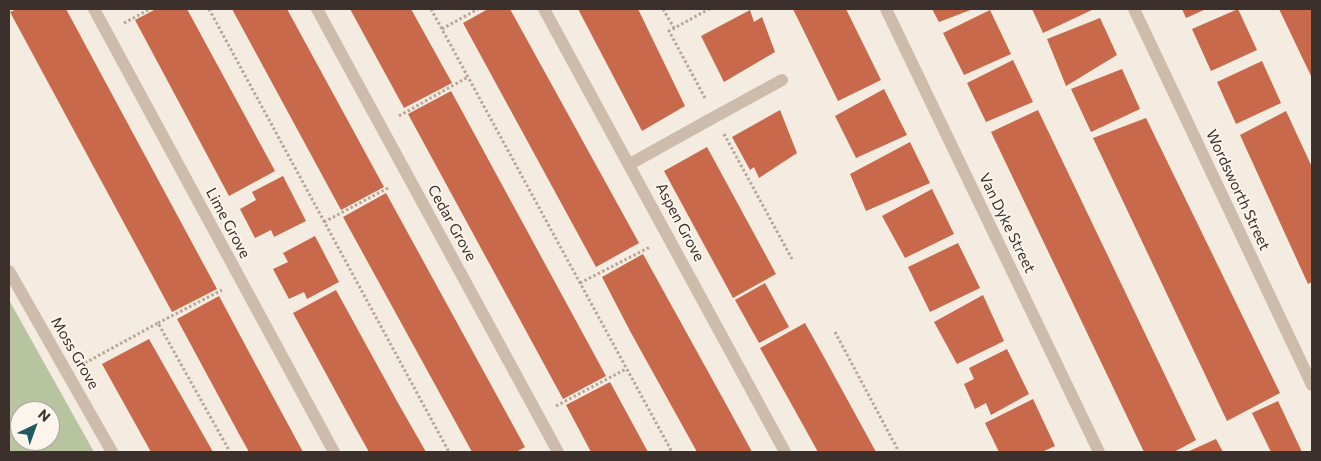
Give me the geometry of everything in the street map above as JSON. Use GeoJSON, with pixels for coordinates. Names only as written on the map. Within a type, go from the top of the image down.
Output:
{"type":"FeatureCollection","features":[{"type":"Feature","properties":{"kind":"street","name":"Lime Grove"},"geometry":{"type":"LineString","coordinates":[[94,9],[334,452]]}},
{"type":"Feature","properties":{"kind":"street","name":"Cedar Grove"},"geometry":{"type":"LineString","coordinates":[[316,9],[558,452]]}},
{"type":"Feature","properties":{"kind":"street","name":"Aspen Grove"},"geometry":{"type":"LineString","coordinates":[[544,9],[785,452]]}},
{"type":"Feature","properties":{"kind":"street","name":"Van Dyke Street"},"geometry":{"type":"LineString","coordinates":[[886,9],[1099,452]]}},
{"type":"Feature","properties":{"kind":"street","name":"Wordsworth Street"},"geometry":{"type":"LineString","coordinates":[[1134,9],[1312,385]]}},
{"type":"Feature","properties":{"kind":"street"},"geometry":{"type":"LineString","coordinates":[[630,164],[782,80]]}},
{"type":"Feature","properties":{"kind":"street","name":"Moss Grove"},"geometry":{"type":"LineString","coordinates":[[9,271],[112,452]]}},
{"type":"Feature","properties":{"kind":"path"},"geometry":{"type":"LineString","coordinates":[[106,32],[150,9]]}},
{"type":"Feature","properties":{"kind":"path"},"geometry":{"type":"LineString","coordinates":[[209,9],[449,452]]}},
{"type":"Feature","properties":{"kind":"path"},"geometry":{"type":"LineString","coordinates":[[431,9],[672,452]]}},
{"type":"Feature","properties":{"kind":"path"},"geometry":{"type":"LineString","coordinates":[[442,29],[478,9]]}},
{"type":"Feature","properties":{"kind":"path"},"geometry":{"type":"LineString","coordinates":[[663,9],[674,28]]}},
{"type":"Feature","properties":{"kind":"path"},"geometry":{"type":"LineString","coordinates":[[381,126],[468,77]]}},
{"type":"Feature","properties":{"kind":"path"},"geometry":{"type":"LineString","coordinates":[[324,222],[408,177]]}},
{"type":"Feature","properties":{"kind":"path"},"geometry":{"type":"LineString","coordinates":[[580,283],[669,237]]}},
{"type":"Feature","properties":{"kind":"path"},"geometry":{"type":"LineString","coordinates":[[67,373],[241,280]]}},
{"type":"Feature","properties":{"kind":"path"},"geometry":{"type":"LineString","coordinates":[[158,323],[230,452]]}},
{"type":"Feature","properties":{"kind":"path"},"geometry":{"type":"LineString","coordinates":[[835,332],[899,452]]}},
{"type":"Feature","properties":{"kind":"path"},"geometry":{"type":"LineString","coordinates":[[539,416],[626,369]]}},
{"type":"Feature","properties":{"kind":"green space"},"geometry":{"type":"Polygon","coordinates":[[[9,300],[94,452],[9,452],[9,300]]]}},
{"type":"Feature","properties":{"kind":"building"},"geometry":{"type":"Polygon","coordinates":[[[17,9],[66,9],[217,289],[172,312],[10,12],[17,9]]]}},
{"type":"Feature","properties":{"kind":"building"},"geometry":{"type":"Polygon","coordinates":[[[156,9],[187,9],[275,171],[229,196],[135,20],[156,9]]]}},
{"type":"Feature","properties":{"kind":"building"},"geometry":{"type":"Polygon","coordinates":[[[232,9],[287,9],[384,187],[341,210],[232,9]]]}},
{"type":"Feature","properties":{"kind":"building"},"geometry":{"type":"Polygon","coordinates":[[[350,9],[411,9],[452,83],[404,108],[350,9]]]}},
{"type":"Feature","properties":{"kind":"building"},"geometry":{"type":"Polygon","coordinates":[[[488,9],[510,9],[639,243],[596,267],[463,23],[488,9]]]}},
{"type":"Feature","properties":{"kind":"building"},"geometry":{"type":"Polygon","coordinates":[[[578,9],[638,9],[685,106],[642,131],[578,9]]]}},
{"type":"Feature","properties":{"kind":"building"},"geometry":{"type":"Polygon","coordinates":[[[793,9],[846,9],[881,80],[838,101],[793,9]]]}},
{"type":"Feature","properties":{"kind":"building"},"geometry":{"type":"Polygon","coordinates":[[[932,9],[973,9],[939,22],[932,9]]]}},
{"type":"Feature","properties":{"kind":"building"},"geometry":{"type":"Polygon","coordinates":[[[1032,9],[1094,9],[1043,33],[1032,9]]]}},
{"type":"Feature","properties":{"kind":"building"},"geometry":{"type":"Polygon","coordinates":[[[1182,9],[1206,9],[1186,18],[1182,9]]]}},
{"type":"Feature","properties":{"kind":"building"},"geometry":{"type":"Polygon","coordinates":[[[1238,9],[1257,50],[1211,71],[1192,29],[1238,9]]]}},
{"type":"Feature","properties":{"kind":"building"},"geometry":{"type":"Polygon","coordinates":[[[1279,9],[1312,9],[1312,78],[1279,9]]]}},
{"type":"Feature","properties":{"kind":"building"},"geometry":{"type":"Polygon","coordinates":[[[750,10],[754,22],[762,17],[775,52],[724,82],[701,36],[750,10]]]}},
{"type":"Feature","properties":{"kind":"building"},"geometry":{"type":"Polygon","coordinates":[[[990,10],[1011,54],[964,75],[943,33],[990,10]]]}},
{"type":"Feature","properties":{"kind":"building"},"geometry":{"type":"Polygon","coordinates":[[[1100,18],[1117,55],[1066,86],[1047,39],[1100,18]]]}},
{"type":"Feature","properties":{"kind":"building"},"geometry":{"type":"Polygon","coordinates":[[[1013,60],[1033,102],[986,122],[967,83],[1013,60]]]}},
{"type":"Feature","properties":{"kind":"building"},"geometry":{"type":"Polygon","coordinates":[[[1262,61],[1281,103],[1236,124],[1217,82],[1262,61]]]}},
{"type":"Feature","properties":{"kind":"building"},"geometry":{"type":"Polygon","coordinates":[[[1122,69],[1140,109],[1091,132],[1071,89],[1122,69]]]}},
{"type":"Feature","properties":{"kind":"building"},"geometry":{"type":"Polygon","coordinates":[[[884,89],[907,135],[856,158],[835,116],[884,89]]]}},
{"type":"Feature","properties":{"kind":"building"},"geometry":{"type":"Polygon","coordinates":[[[451,91],[606,376],[563,399],[408,114],[451,91]]]}},
{"type":"Feature","properties":{"kind":"building"},"geometry":{"type":"Polygon","coordinates":[[[780,110],[797,153],[759,178],[754,167],[750,170],[732,137],[780,110]]]}},
{"type":"Feature","properties":{"kind":"building"},"geometry":{"type":"Polygon","coordinates":[[[1038,110],[1196,440],[1174,452],[1144,452],[991,132],[1038,110]]]}},
{"type":"Feature","properties":{"kind":"building"},"geometry":{"type":"Polygon","coordinates":[[[1286,111],[1312,167],[1312,282],[1308,284],[1240,135],[1286,111]]]}},
{"type":"Feature","properties":{"kind":"building"},"geometry":{"type":"Polygon","coordinates":[[[1146,118],[1280,393],[1227,421],[1093,138],[1146,118]]]}},
{"type":"Feature","properties":{"kind":"building"},"geometry":{"type":"Polygon","coordinates":[[[910,142],[930,183],[866,211],[850,174],[910,142]]]}},
{"type":"Feature","properties":{"kind":"building"},"geometry":{"type":"Polygon","coordinates":[[[707,147],[776,274],[733,298],[664,171],[707,147]]]}},
{"type":"Feature","properties":{"kind":"building"},"geometry":{"type":"Polygon","coordinates":[[[283,176],[306,221],[274,237],[271,230],[255,238],[240,209],[256,200],[252,192],[283,176]]]}},
{"type":"Feature","properties":{"kind":"building"},"geometry":{"type":"Polygon","coordinates":[[[932,189],[954,234],[905,258],[882,216],[932,189]]]}},
{"type":"Feature","properties":{"kind":"building"},"geometry":{"type":"Polygon","coordinates":[[[386,193],[525,447],[516,452],[472,452],[343,217],[386,193]]]}},
{"type":"Feature","properties":{"kind":"building"},"geometry":{"type":"Polygon","coordinates":[[[315,236],[339,282],[307,299],[304,292],[289,299],[273,269],[288,262],[283,253],[315,236]]]}},
{"type":"Feature","properties":{"kind":"building"},"geometry":{"type":"Polygon","coordinates":[[[958,243],[980,288],[930,312],[908,267],[958,243]]]}},
{"type":"Feature","properties":{"kind":"building"},"geometry":{"type":"Polygon","coordinates":[[[643,254],[752,452],[697,452],[630,331],[602,277],[643,254]]]}},
{"type":"Feature","properties":{"kind":"building"},"geometry":{"type":"Polygon","coordinates":[[[765,283],[789,327],[759,343],[735,300],[765,283]]]}},
{"type":"Feature","properties":{"kind":"building"},"geometry":{"type":"Polygon","coordinates":[[[336,290],[426,452],[369,452],[355,427],[293,313],[336,290]]]}},
{"type":"Feature","properties":{"kind":"building"},"geometry":{"type":"Polygon","coordinates":[[[983,295],[1004,341],[957,364],[934,322],[983,295]]]}},
{"type":"Feature","properties":{"kind":"building"},"geometry":{"type":"Polygon","coordinates":[[[219,296],[303,452],[249,452],[177,319],[219,296]]]}},
{"type":"Feature","properties":{"kind":"building"},"geometry":{"type":"Polygon","coordinates":[[[805,323],[876,452],[818,452],[760,348],[805,323]]]}},
{"type":"Feature","properties":{"kind":"building"},"geometry":{"type":"Polygon","coordinates":[[[149,339],[213,452],[151,452],[102,364],[149,339]]]}},
{"type":"Feature","properties":{"kind":"building"},"geometry":{"type":"Polygon","coordinates":[[[1007,349],[1029,394],[991,415],[986,403],[975,409],[964,384],[974,379],[969,368],[1007,349]]]}},
{"type":"Feature","properties":{"kind":"building"},"geometry":{"type":"Polygon","coordinates":[[[610,382],[648,452],[591,452],[566,405],[610,382]]]}},
{"type":"Feature","properties":{"kind":"building"},"geometry":{"type":"Polygon","coordinates":[[[1033,399],[1055,446],[1042,452],[999,452],[985,423],[1033,399]]]}},
{"type":"Feature","properties":{"kind":"building"},"geometry":{"type":"Polygon","coordinates":[[[1278,401],[1302,452],[1271,452],[1252,413],[1278,401]]]}},
{"type":"Feature","properties":{"kind":"building"},"geometry":{"type":"Polygon","coordinates":[[[1216,439],[1223,452],[1187,452],[1216,439]]]}}]}
